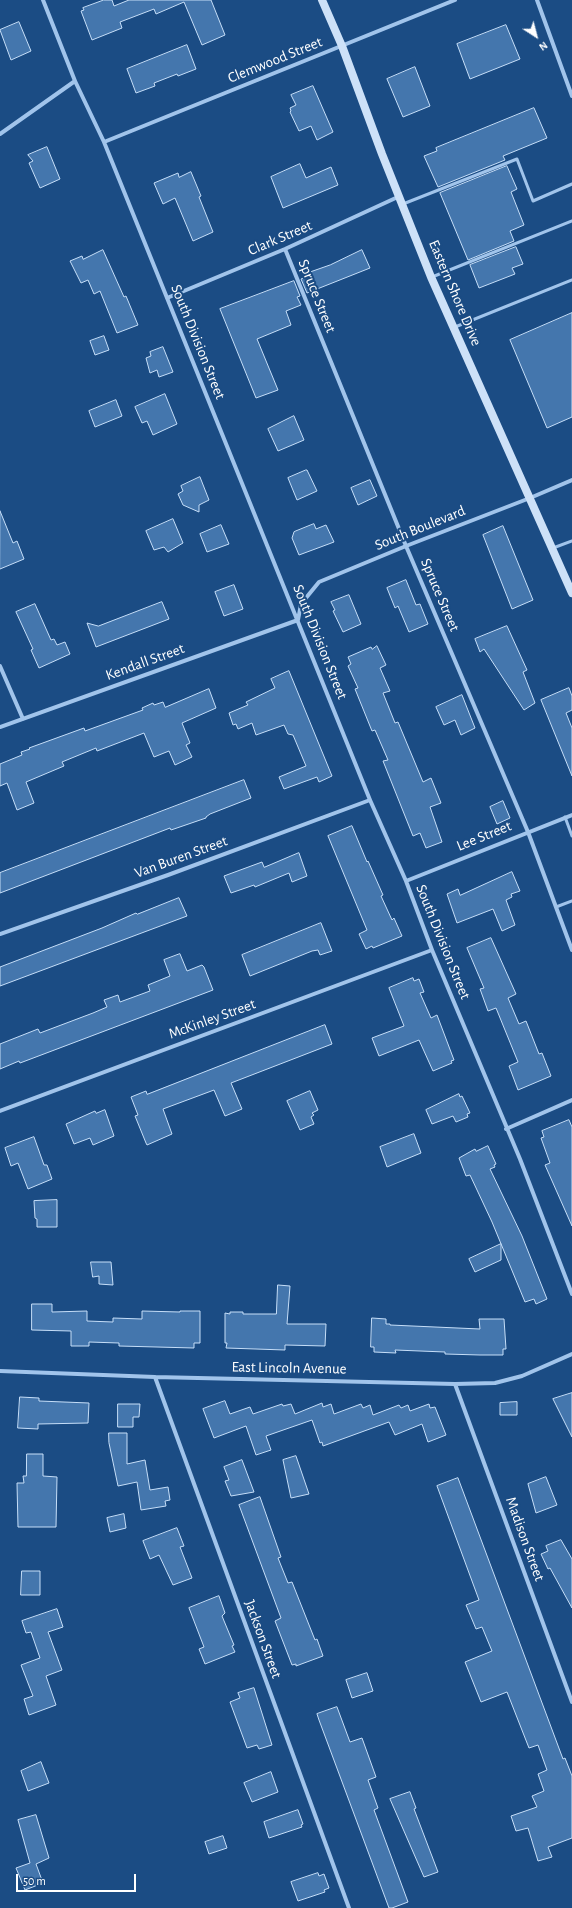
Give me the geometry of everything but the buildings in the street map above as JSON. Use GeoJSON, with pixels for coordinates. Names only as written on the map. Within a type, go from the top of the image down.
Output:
{"type":"FeatureCollection","features":[{"type":"Feature","properties":{"kind":"street","name":"South Division Street"},"geometry":{"type":"LineString","coordinates":[[43,0],[75,81],[104,142],[370,800],[406,881],[432,950],[572,1294]]}},
{"type":"Feature","properties":{"kind":"street","name":"Eastern Shore Drive"},"geometry":{"type":"LineString","coordinates":[[322,0],[342,46],[382,154],[402,200],[431,277],[572,593]]}},
{"type":"Feature","properties":{"kind":"street","name":"Clemwood Street"},"geometry":{"type":"LineString","coordinates":[[104,142],[455,0]]}},
{"type":"Feature","properties":{"kind":"street"},"geometry":{"type":"LineString","coordinates":[[537,0],[572,96]]}},
{"type":"Feature","properties":{"kind":"street"},"geometry":{"type":"LineString","coordinates":[[0,134],[75,81]]}},
{"type":"Feature","properties":{"kind":"street","name":"Clark Street"},"geometry":{"type":"LineString","coordinates":[[167,298],[402,200]]}},
{"type":"Feature","properties":{"kind":"street","name":"Spruce Street"},"geometry":{"type":"LineString","coordinates":[[285,250],[406,546],[528,832],[572,950]]}},
{"type":"Feature","properties":{"kind":"street","name":"South Boulevard"},"geometry":{"type":"LineString","coordinates":[[298,620],[301,604],[319,582],[572,480]]}},
{"type":"Feature","properties":{"kind":"street","name":"Kendall Street"},"geometry":{"type":"LineString","coordinates":[[0,727],[298,620]]}},
{"type":"Feature","properties":{"kind":"street"},"geometry":{"type":"LineString","coordinates":[[0,666],[23,719]]}},
{"type":"Feature","properties":{"kind":"street","name":"Van Buren Street"},"geometry":{"type":"LineString","coordinates":[[0,934],[168,875],[370,800]]}},
{"type":"Feature","properties":{"kind":"street","name":"Lee Street"},"geometry":{"type":"LineString","coordinates":[[406,881],[572,815]]}},
{"type":"Feature","properties":{"kind":"street","name":"McKinley Street"},"geometry":{"type":"LineString","coordinates":[[0,1111],[432,950]]}},
{"type":"Feature","properties":{"kind":"street"},"geometry":{"type":"LineString","coordinates":[[506,1129],[572,1100]]}},
{"type":"Feature","properties":{"kind":"street","name":"East Lincoln Avenue"},"geometry":{"type":"LineString","coordinates":[[0,1371],[155,1377],[455,1384],[495,1382],[522,1376],[572,1354]]}},
{"type":"Feature","properties":{"kind":"street","name":"Jackson Street"},"geometry":{"type":"LineString","coordinates":[[155,1377],[349,1908]]}},
{"type":"Feature","properties":{"kind":"street","name":"Madison Street"},"geometry":{"type":"LineString","coordinates":[[455,1384],[572,1702]]}},
{"type":"Feature","properties":{"kind":"lane"},"geometry":{"type":"LineString","coordinates":[[402,200],[517,159],[533,201],[572,184]]}},
{"type":"Feature","properties":{"kind":"lane"},"geometry":{"type":"LineString","coordinates":[[431,277],[572,221]]}},
{"type":"Feature","properties":{"kind":"lane"},"geometry":{"type":"LineString","coordinates":[[454,327],[572,280]]}},
{"type":"Feature","properties":{"kind":"lane"},"geometry":{"type":"LineString","coordinates":[[552,548],[572,541]]}},
{"type":"Feature","properties":{"kind":"lane"},"geometry":{"type":"LineString","coordinates":[[565,817],[572,836]]}},
{"type":"Feature","properties":{"kind":"lane"},"geometry":{"type":"LineString","coordinates":[[556,907],[572,901]]}}]}
